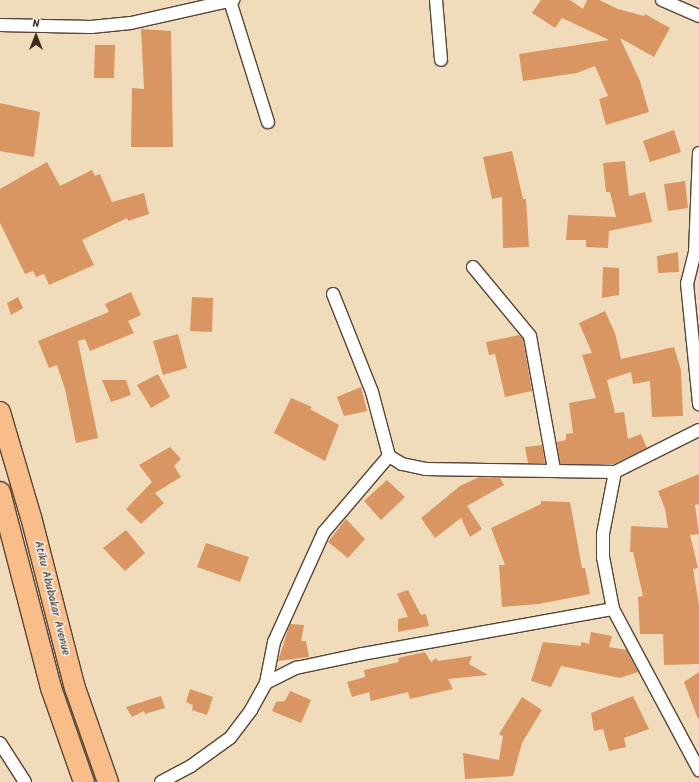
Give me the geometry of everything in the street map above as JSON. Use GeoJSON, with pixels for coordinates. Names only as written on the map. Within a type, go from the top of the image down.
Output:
{"type":"FeatureCollection","features":[{"type":"Feature","properties":{"kind":"main road","name":"Atiku Abubakar Avenue"},"geometry":{"type":"LineString","coordinates":[[0,412],[31,517],[75,688],[108,782]]}},
{"type":"Feature","properties":{"kind":"main road","name":"Atiku Abubakar Avenue"},"geometry":{"type":"LineString","coordinates":[[0,492],[51,688],[84,782]]}},
{"type":"Feature","properties":{"kind":"street"},"geometry":{"type":"LineString","coordinates":[[0,25],[91,27],[131,23],[232,0],[268,122]]}},
{"type":"Feature","properties":{"kind":"street"},"geometry":{"type":"LineString","coordinates":[[436,0],[441,60]]}},
{"type":"Feature","properties":{"kind":"street"},"geometry":{"type":"LineString","coordinates":[[662,0],[699,16]]}},
{"type":"Feature","properties":{"kind":"street"},"geometry":{"type":"LineString","coordinates":[[699,153],[695,252],[686,283],[699,404]]}},
{"type":"Feature","properties":{"kind":"street"},"geometry":{"type":"LineString","coordinates":[[473,267],[530,336],[554,470]]}},
{"type":"Feature","properties":{"kind":"street"},"geometry":{"type":"LineString","coordinates":[[333,294],[372,392],[388,456],[402,464],[425,469],[615,472],[699,430]]}},
{"type":"Feature","properties":{"kind":"street"},"geometry":{"type":"LineString","coordinates":[[161,782],[191,766],[230,738],[251,710],[266,683],[274,642],[324,532],[388,456]]}},
{"type":"Feature","properties":{"kind":"street"},"geometry":{"type":"LineString","coordinates":[[615,472],[604,534],[604,557],[613,609],[699,770]]}},
{"type":"Feature","properties":{"kind":"street"},"geometry":{"type":"LineString","coordinates":[[266,683],[296,668],[362,654],[613,609]]}},
{"type":"Feature","properties":{"kind":"street"},"geometry":{"type":"LineString","coordinates":[[0,744],[25,782]]}},
{"type":"Feature","properties":{"kind":"building"},"geometry":{"type":"Polygon","coordinates":[[[541,0],[570,0],[583,9],[587,0],[599,0],[618,9],[644,16],[645,14],[670,28],[654,57],[620,38],[640,81],[649,112],[606,125],[599,99],[608,96],[595,66],[577,73],[523,81],[519,54],[609,40],[562,18],[555,28],[532,13],[541,0]]]}},
{"type":"Feature","properties":{"kind":"building"},"geometry":{"type":"Polygon","coordinates":[[[141,29],[171,31],[173,147],[131,147],[132,88],[144,89],[141,29]]]}},
{"type":"Feature","properties":{"kind":"building"},"geometry":{"type":"Polygon","coordinates":[[[95,45],[115,45],[114,78],[94,78],[95,45]]]}},
{"type":"Feature","properties":{"kind":"building"},"geometry":{"type":"Polygon","coordinates":[[[0,103],[40,112],[34,157],[0,151],[0,103]]]}},
{"type":"Feature","properties":{"kind":"building"},"geometry":{"type":"Polygon","coordinates":[[[674,130],[681,152],[650,162],[643,141],[674,130]]]}},
{"type":"Feature","properties":{"kind":"building"},"geometry":{"type":"Polygon","coordinates":[[[512,151],[523,199],[526,199],[529,247],[503,248],[502,197],[492,199],[483,157],[512,151]]]}},
{"type":"Feature","properties":{"kind":"building"},"geometry":{"type":"Polygon","coordinates":[[[625,161],[629,196],[645,192],[652,222],[609,231],[608,248],[586,247],[586,240],[566,240],[568,215],[616,217],[610,192],[606,192],[603,163],[625,161]]]}},
{"type":"Feature","properties":{"kind":"building"},"geometry":{"type":"Polygon","coordinates":[[[47,162],[60,186],[92,170],[95,176],[100,174],[112,202],[144,193],[149,214],[128,221],[127,218],[82,240],[94,265],[49,285],[44,274],[36,277],[33,271],[25,274],[0,223],[0,189],[47,162]]]}},
{"type":"Feature","properties":{"kind":"building"},"geometry":{"type":"Polygon","coordinates":[[[685,181],[688,208],[668,211],[664,184],[685,181]]]}},
{"type":"Feature","properties":{"kind":"building"},"geometry":{"type":"Polygon","coordinates":[[[678,252],[679,272],[658,273],[657,256],[678,252]]]}},
{"type":"Feature","properties":{"kind":"building"},"geometry":{"type":"Polygon","coordinates":[[[603,267],[619,268],[619,295],[602,298],[603,267]]]}},
{"type":"Feature","properties":{"kind":"building"},"geometry":{"type":"Polygon","coordinates":[[[131,292],[141,315],[128,321],[134,333],[90,351],[85,339],[78,341],[98,438],[76,443],[65,389],[57,365],[49,368],[38,341],[109,312],[105,304],[131,292]]]}},
{"type":"Feature","properties":{"kind":"building"},"geometry":{"type":"Polygon","coordinates":[[[18,297],[23,308],[11,315],[7,303],[18,297]]]}},
{"type":"Feature","properties":{"kind":"building"},"geometry":{"type":"Polygon","coordinates":[[[192,297],[213,298],[212,332],[190,331],[192,297]]]}},
{"type":"Feature","properties":{"kind":"building"},"geometry":{"type":"Polygon","coordinates":[[[605,311],[615,333],[621,359],[674,347],[681,370],[683,416],[652,417],[650,381],[633,384],[631,372],[607,380],[615,413],[624,412],[628,439],[641,434],[647,448],[614,464],[560,464],[557,442],[566,440],[566,434],[573,433],[569,403],[596,398],[582,355],[592,353],[579,323],[605,311]]]}},
{"type":"Feature","properties":{"kind":"building"},"geometry":{"type":"Polygon","coordinates":[[[178,334],[187,368],[163,375],[153,341],[178,334]]]}},
{"type":"Feature","properties":{"kind":"building"},"geometry":{"type":"Polygon","coordinates":[[[519,335],[523,339],[532,391],[505,397],[495,354],[489,355],[486,342],[519,335]]]}},
{"type":"Feature","properties":{"kind":"building"},"geometry":{"type":"Polygon","coordinates":[[[158,374],[170,397],[151,408],[137,385],[158,374]]]}},
{"type":"Feature","properties":{"kind":"building"},"geometry":{"type":"Polygon","coordinates":[[[102,380],[126,380],[131,395],[111,402],[102,380]]]}},
{"type":"Feature","properties":{"kind":"building"},"geometry":{"type":"Polygon","coordinates":[[[361,387],[367,411],[344,416],[337,397],[361,387]]]}},
{"type":"Feature","properties":{"kind":"building"},"geometry":{"type":"Polygon","coordinates":[[[291,398],[312,407],[310,409],[339,425],[325,461],[274,433],[291,398]]]}},
{"type":"Feature","properties":{"kind":"building"},"geometry":{"type":"Polygon","coordinates":[[[542,445],[545,463],[528,463],[525,447],[542,445]]]}},
{"type":"Feature","properties":{"kind":"building"},"geometry":{"type":"Polygon","coordinates":[[[170,447],[181,459],[174,466],[181,477],[155,493],[164,503],[141,524],[126,509],[152,482],[139,465],[170,447]]]}},
{"type":"Feature","properties":{"kind":"building"},"geometry":{"type":"Polygon","coordinates":[[[699,474],[699,504],[695,505],[699,534],[690,535],[698,568],[693,569],[699,605],[699,664],[664,665],[663,634],[640,634],[638,597],[643,596],[633,552],[630,552],[631,526],[668,528],[665,509],[658,491],[699,474]]]}},
{"type":"Feature","properties":{"kind":"building"},"geometry":{"type":"Polygon","coordinates":[[[479,477],[500,478],[504,485],[467,506],[482,529],[470,537],[461,518],[435,538],[421,518],[460,486],[479,477]]]}},
{"type":"Feature","properties":{"kind":"building"},"geometry":{"type":"Polygon","coordinates":[[[387,480],[405,497],[381,520],[364,501],[387,480]]]}},
{"type":"Feature","properties":{"kind":"building"},"geometry":{"type":"Polygon","coordinates":[[[541,501],[570,502],[582,568],[585,568],[590,594],[539,604],[502,607],[499,565],[505,565],[491,528],[541,504],[541,501]]]}},
{"type":"Feature","properties":{"kind":"building"},"geometry":{"type":"Polygon","coordinates":[[[346,519],[365,539],[348,558],[328,542],[346,519]]]}},
{"type":"Feature","properties":{"kind":"building"},"geometry":{"type":"Polygon","coordinates":[[[126,530],[145,553],[125,571],[103,548],[126,530]]]}},
{"type":"Feature","properties":{"kind":"building"},"geometry":{"type":"Polygon","coordinates":[[[206,543],[249,557],[240,582],[197,567],[206,543]]]}},
{"type":"Feature","properties":{"kind":"building"},"geometry":{"type":"Polygon","coordinates":[[[408,590],[421,615],[426,614],[429,626],[398,632],[398,619],[408,617],[397,594],[408,590]]]}},
{"type":"Feature","properties":{"kind":"building"},"geometry":{"type":"Polygon","coordinates":[[[290,624],[304,625],[301,641],[306,641],[309,657],[278,661],[290,624]]]}},
{"type":"Feature","properties":{"kind":"building"},"geometry":{"type":"Polygon","coordinates":[[[591,632],[612,636],[609,647],[627,650],[638,672],[620,678],[561,666],[551,687],[531,681],[543,642],[581,646],[581,642],[589,644],[591,632]]]}},
{"type":"Feature","properties":{"kind":"building"},"geometry":{"type":"Polygon","coordinates":[[[425,652],[431,662],[436,658],[438,661],[472,656],[469,664],[488,675],[448,679],[453,689],[410,699],[408,692],[371,701],[369,692],[352,697],[347,682],[365,677],[364,670],[399,662],[398,658],[425,652]]]}},
{"type":"Feature","properties":{"kind":"building"},"geometry":{"type":"Polygon","coordinates":[[[699,672],[699,719],[698,719],[684,682],[699,672]]]}},
{"type":"Feature","properties":{"kind":"building"},"geometry":{"type":"Polygon","coordinates":[[[190,689],[213,697],[207,715],[192,710],[193,705],[186,702],[190,689]]]}},
{"type":"Feature","properties":{"kind":"building"},"geometry":{"type":"Polygon","coordinates":[[[290,691],[311,700],[301,723],[272,711],[276,702],[285,701],[290,691]]]}},
{"type":"Feature","properties":{"kind":"building"},"geometry":{"type":"Polygon","coordinates":[[[161,696],[165,708],[145,714],[144,711],[132,717],[126,707],[161,696]]]}},
{"type":"Feature","properties":{"kind":"building"},"geometry":{"type":"Polygon","coordinates":[[[633,696],[649,729],[624,738],[626,747],[609,751],[603,729],[594,731],[591,713],[633,696]]]}},
{"type":"Feature","properties":{"kind":"building"},"geometry":{"type":"Polygon","coordinates":[[[522,697],[542,710],[522,743],[513,776],[465,779],[463,753],[499,760],[503,736],[499,734],[522,697]]]}}]}
